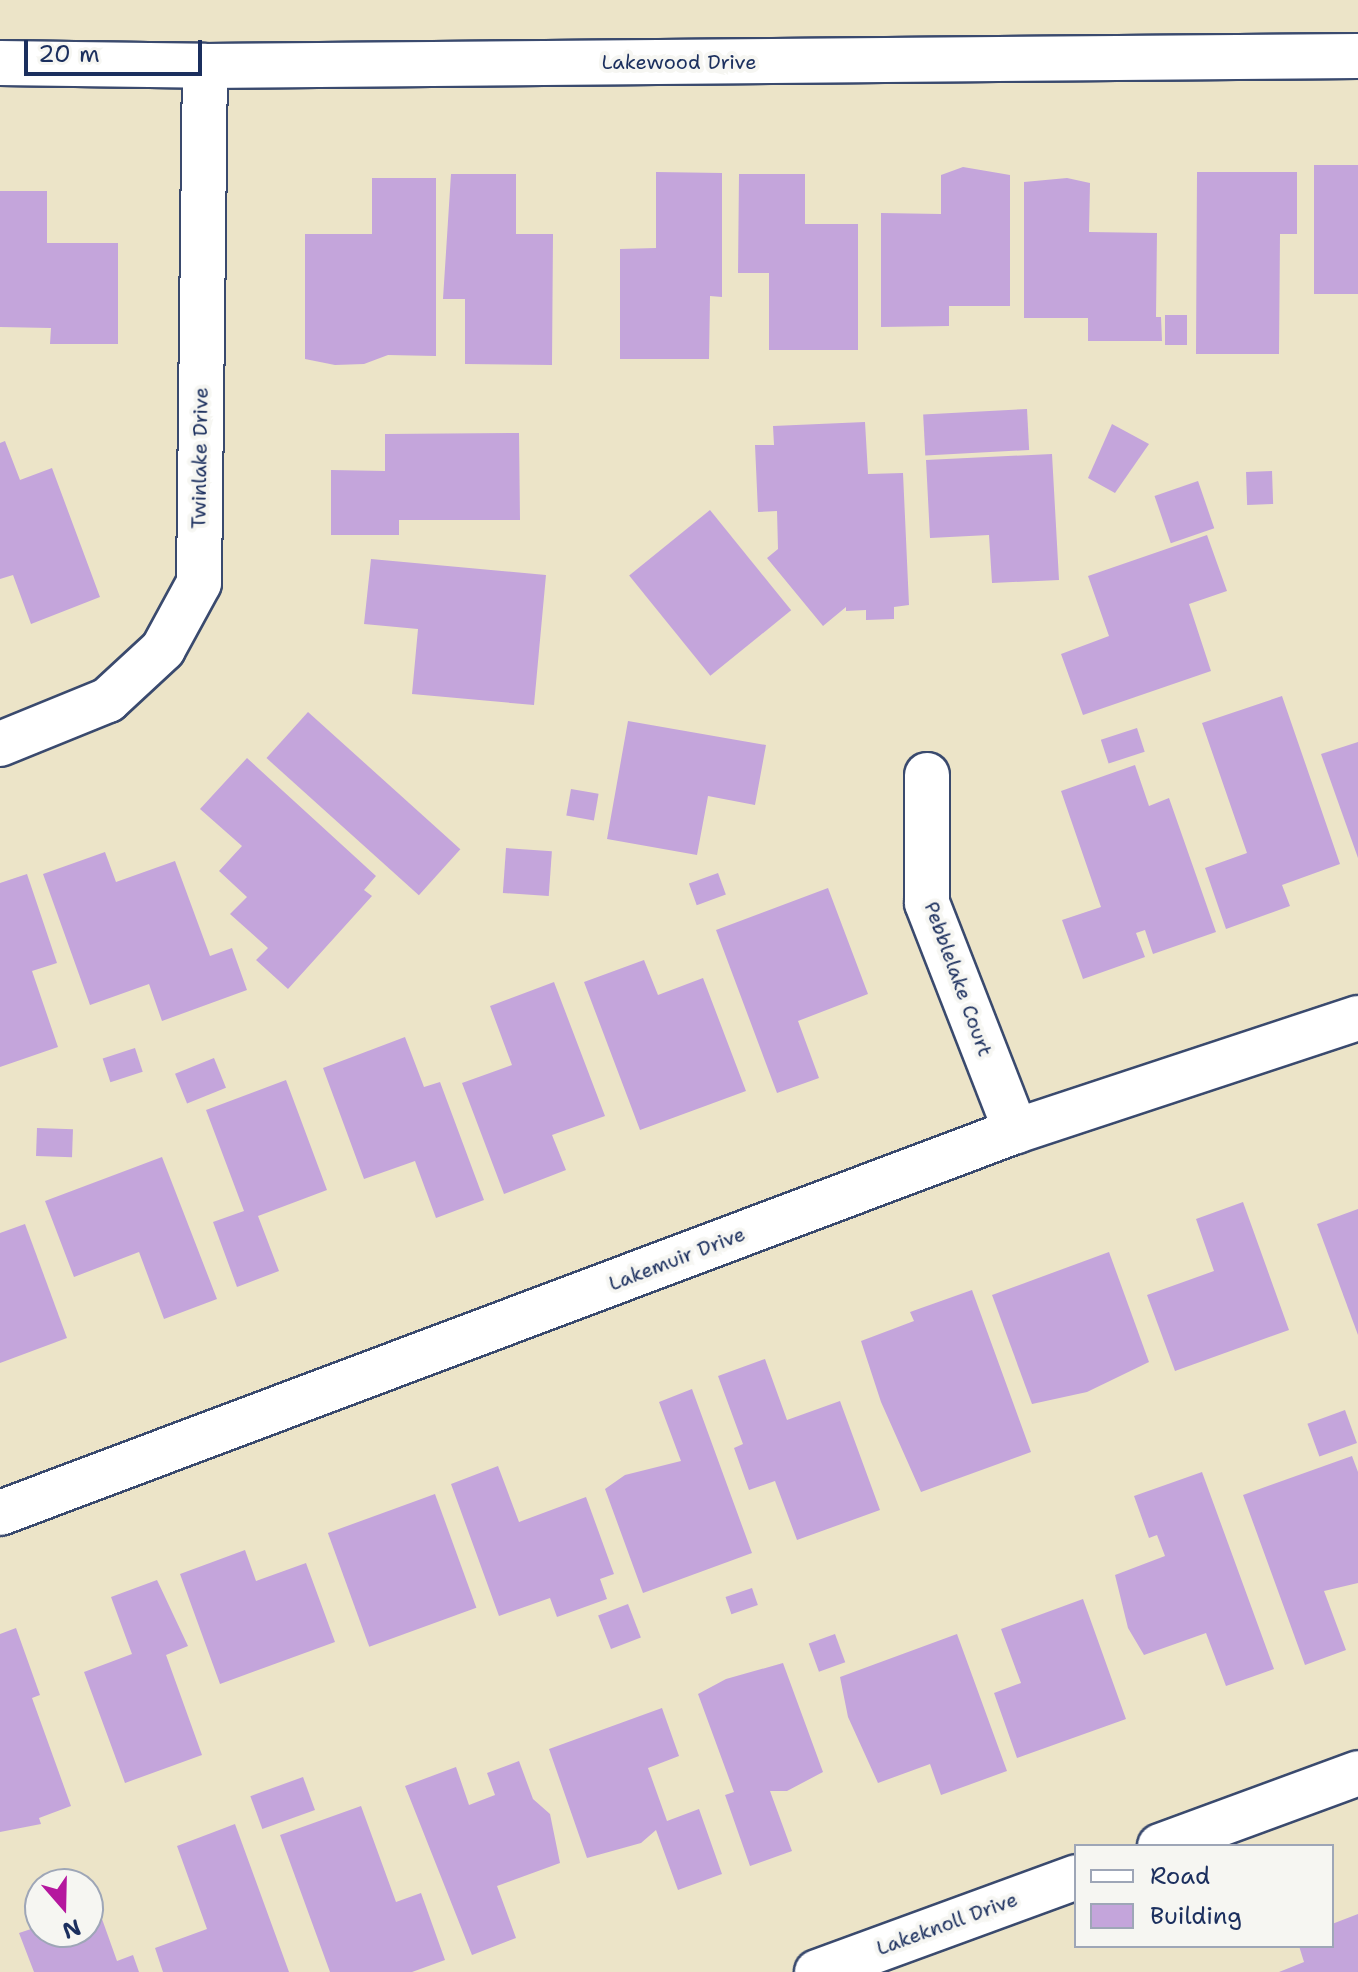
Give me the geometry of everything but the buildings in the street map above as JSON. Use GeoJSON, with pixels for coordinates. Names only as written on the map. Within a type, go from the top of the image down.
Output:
{"type":"FeatureCollection","features":[{"type":"Feature","properties":{"kind":"street","name":"Lakewood Drive"},"geometry":{"type":"LineString","coordinates":[[0,63],[205,66],[1358,56]]}},
{"type":"Feature","properties":{"kind":"street","name":"Twinlake Drive"},"geometry":{"type":"LineString","coordinates":[[0,744],[108,700],[163,649],[199,583],[205,66]]}},
{"type":"Feature","properties":{"kind":"street","name":"Pebblelake Court"},"geometry":{"type":"LineString","coordinates":[[927,775],[927,903],[1016,1131]]}},
{"type":"Feature","properties":{"kind":"street","name":"Lakemuir Drive"},"geometry":{"type":"LineString","coordinates":[[0,1513],[1016,1131],[1358,1018]]}},
{"type":"Feature","properties":{"kind":"street"},"geometry":{"type":"LineString","coordinates":[[1165,1844],[1358,1773]]}},
{"type":"Feature","properties":{"kind":"street","name":"Lakeknoll Drive"},"geometry":{"type":"LineString","coordinates":[[817,1972],[1074,1878]]}}]}
